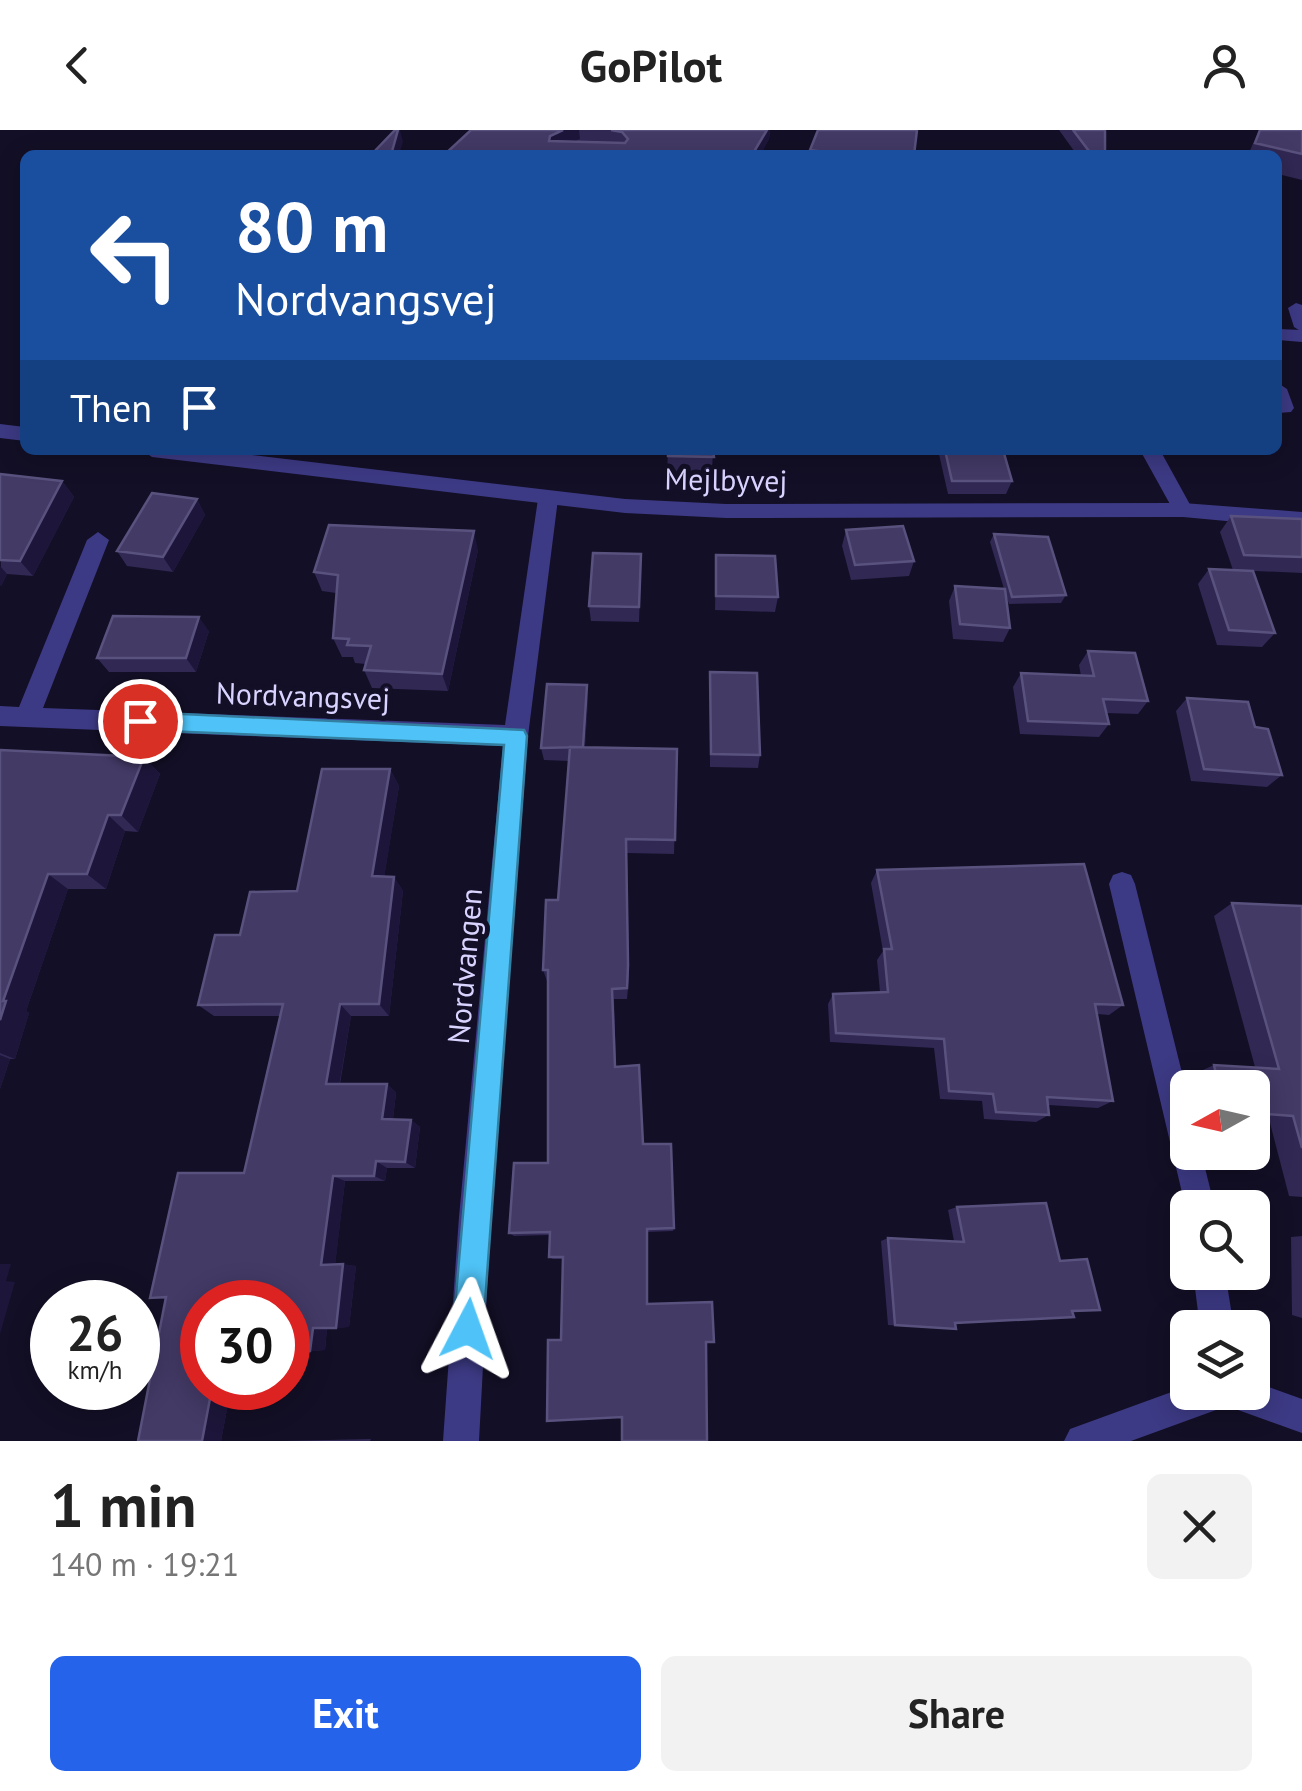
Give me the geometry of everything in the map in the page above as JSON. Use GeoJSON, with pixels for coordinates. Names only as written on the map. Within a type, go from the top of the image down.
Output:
{"type":"FeatureCollection","features":[{"type":"Feature","properties":{"kind":"street","name":"Mejlbyvej"},"geometry":{"type":"LineString","coordinates":[[192,455],[548,499],[726,511],[1184,510],[1302,520]]}},
{"type":"Feature","properties":{"kind":"street"},"geometry":{"type":"LineString","coordinates":[[1153,455],[1184,510]]}},
{"type":"Feature","properties":{"kind":"street","name":"Nordvangen"},"geometry":{"type":"LineString","coordinates":[[461,1441],[475,1217],[516,736],[548,499]]}},
{"type":"Feature","properties":{"kind":"street"},"geometry":{"type":"LineString","coordinates":[[28,716],[98,540]]}},
{"type":"Feature","properties":{"kind":"street","name":"Nordvangsvej"},"geometry":{"type":"LineString","coordinates":[[0,716],[516,736]]}},
{"type":"Feature","properties":{"kind":"street"},"geometry":{"type":"LineString","coordinates":[[1122,884],[1195,1190]]}},
{"type":"Feature","properties":{"kind":"street"},"geometry":{"type":"LineString","coordinates":[[1270,1404],[1302,1416]]}},
{"type":"Feature","properties":{"kind":"street"},"geometry":{"type":"LineString","coordinates":[[1082,1441],[1170,1409]]}},
{"type":"Feature","properties":{"kind":"lane"},"geometry":{"type":"LineString","coordinates":[[1296,308],[1302,327]]}},
{"type":"Feature","properties":{"kind":"building"},"geometry":{"type":"Polygon","coordinates":[[[395,130],[398,130],[392,150],[376,150],[395,130]]]}},
{"type":"Feature","properties":{"kind":"building"},"geometry":{"type":"Polygon","coordinates":[[[471,130],[563,130],[550,136],[549,141],[625,143],[628,139],[622,132],[611,130],[767,130],[755,150],[449,150],[471,130]]]}},
{"type":"Feature","properties":{"kind":"building"},"geometry":{"type":"Polygon","coordinates":[[[818,130],[917,130],[915,150],[810,150],[818,130]]]}},
{"type":"Feature","properties":{"kind":"building"},"geometry":{"type":"Polygon","coordinates":[[[1073,130],[1105,130],[1105,150],[1088,150],[1073,130]]]}},
{"type":"Feature","properties":{"kind":"building"},"geometry":{"type":"Polygon","coordinates":[[[1260,130],[1302,130],[1302,154],[1255,143],[1260,130]]]}},
{"type":"Feature","properties":{"kind":"building"},"geometry":{"type":"Polygon","coordinates":[[[714,455],[714,457],[668,456],[714,455]]]}},
{"type":"Feature","properties":{"kind":"building"},"geometry":{"type":"Polygon","coordinates":[[[946,455],[1004,455],[1012,481],[952,481],[946,455]]]}},
{"type":"Feature","properties":{"kind":"building"},"geometry":{"type":"Polygon","coordinates":[[[0,474],[62,481],[20,561],[0,560],[0,474]]]}},
{"type":"Feature","properties":{"kind":"building"},"geometry":{"type":"Polygon","coordinates":[[[152,493],[197,499],[163,557],[117,551],[152,493]]]}},
{"type":"Feature","properties":{"kind":"building"},"geometry":{"type":"Polygon","coordinates":[[[1231,516],[1302,519],[1302,557],[1244,555],[1231,516]]]}},
{"type":"Feature","properties":{"kind":"building"},"geometry":{"type":"Polygon","coordinates":[[[329,525],[474,531],[442,674],[364,670],[371,646],[347,645],[349,639],[333,638],[338,575],[314,572],[329,525]]]}},
{"type":"Feature","properties":{"kind":"building"},"geometry":{"type":"Polygon","coordinates":[[[903,526],[914,561],[855,565],[846,530],[903,526]]]}},
{"type":"Feature","properties":{"kind":"building"},"geometry":{"type":"Polygon","coordinates":[[[994,534],[1048,537],[1066,595],[1012,597],[994,534]]]}},
{"type":"Feature","properties":{"kind":"building"},"geometry":{"type":"Polygon","coordinates":[[[593,553],[641,554],[639,607],[589,606],[593,553]]]}},
{"type":"Feature","properties":{"kind":"building"},"geometry":{"type":"Polygon","coordinates":[[[716,555],[775,556],[778,597],[716,596],[716,555]]]}},
{"type":"Feature","properties":{"kind":"building"},"geometry":{"type":"Polygon","coordinates":[[[1209,569],[1253,571],[1275,633],[1229,630],[1209,569]]]}},
{"type":"Feature","properties":{"kind":"building"},"geometry":{"type":"Polygon","coordinates":[[[955,586],[1005,589],[1010,628],[960,624],[955,586]]]}},
{"type":"Feature","properties":{"kind":"building"},"geometry":{"type":"Polygon","coordinates":[[[113,616],[199,617],[186,658],[97,658],[113,616]]]}},
{"type":"Feature","properties":{"kind":"building"},"geometry":{"type":"Polygon","coordinates":[[[1088,651],[1135,653],[1148,701],[1103,699],[1109,724],[1028,721],[1021,673],[1094,676],[1088,651]]]}},
{"type":"Feature","properties":{"kind":"building"},"geometry":{"type":"Polygon","coordinates":[[[710,672],[757,673],[760,755],[711,754],[710,672]]]}},
{"type":"Feature","properties":{"kind":"building"},"geometry":{"type":"Polygon","coordinates":[[[547,684],[587,685],[583,747],[541,748],[547,684]]]}},
{"type":"Feature","properties":{"kind":"building"},"geometry":{"type":"Polygon","coordinates":[[[1187,698],[1248,702],[1255,727],[1268,729],[1282,775],[1204,769],[1187,698]]]}},
{"type":"Feature","properties":{"kind":"building"},"geometry":{"type":"Polygon","coordinates":[[[570,747],[677,749],[675,840],[626,839],[627,988],[612,989],[615,1067],[639,1065],[643,1144],[671,1144],[674,1228],[647,1229],[647,1304],[712,1302],[714,1342],[706,1342],[707,1441],[622,1441],[622,1417],[547,1421],[548,1340],[561,1340],[563,1257],[549,1257],[550,1232],[509,1233],[514,1163],[548,1163],[548,970],[543,970],[546,900],[558,900],[570,747]]]}},
{"type":"Feature","properties":{"kind":"building"},"geometry":{"type":"Polygon","coordinates":[[[0,750],[144,757],[121,815],[108,815],[87,874],[48,874],[3,1001],[0,1020],[0,750]]]}},
{"type":"Feature","properties":{"kind":"building"},"geometry":{"type":"Polygon","coordinates":[[[322,769],[390,769],[372,876],[394,877],[379,1004],[340,1004],[326,1084],[387,1084],[382,1119],[411,1120],[405,1162],[376,1161],[374,1176],[333,1176],[321,1265],[343,1264],[336,1328],[313,1328],[310,1351],[310,1280],[180,1280],[180,1410],[208,1410],[202,1441],[138,1441],[144,1410],[160,1410],[160,1328],[166,1297],[160,1297],[160,1280],[154,1280],[178,1173],[244,1173],[283,1004],[198,1005],[215,935],[240,935],[250,892],[297,891],[322,769]]]}},
{"type":"Feature","properties":{"kind":"building"},"geometry":{"type":"Polygon","coordinates":[[[1084,864],[1123,1005],[1095,1004],[1113,1101],[1047,1097],[1049,1115],[996,1112],[993,1094],[949,1091],[944,1039],[836,1033],[833,994],[888,992],[884,949],[892,949],[877,870],[1084,864]]]}},
{"type":"Feature","properties":{"kind":"building"},"geometry":{"type":"Polygon","coordinates":[[[1232,903],[1302,906],[1302,1148],[1293,1116],[1270,1114],[1270,1070],[1215,1070],[1214,1065],[1279,1069],[1232,903]]]}},
{"type":"Feature","properties":{"kind":"building"},"geometry":{"type":"Polygon","coordinates":[[[1046,1203],[1060,1261],[1087,1259],[1100,1310],[1072,1311],[1074,1317],[955,1323],[956,1329],[895,1325],[888,1238],[964,1242],[957,1207],[1046,1203]]]}},
{"type":"Feature","properties":{"kind":"route"},"geometry":{"type":"LineString","coordinates":[[140,721],[516,736],[468,1329]]}}]}
